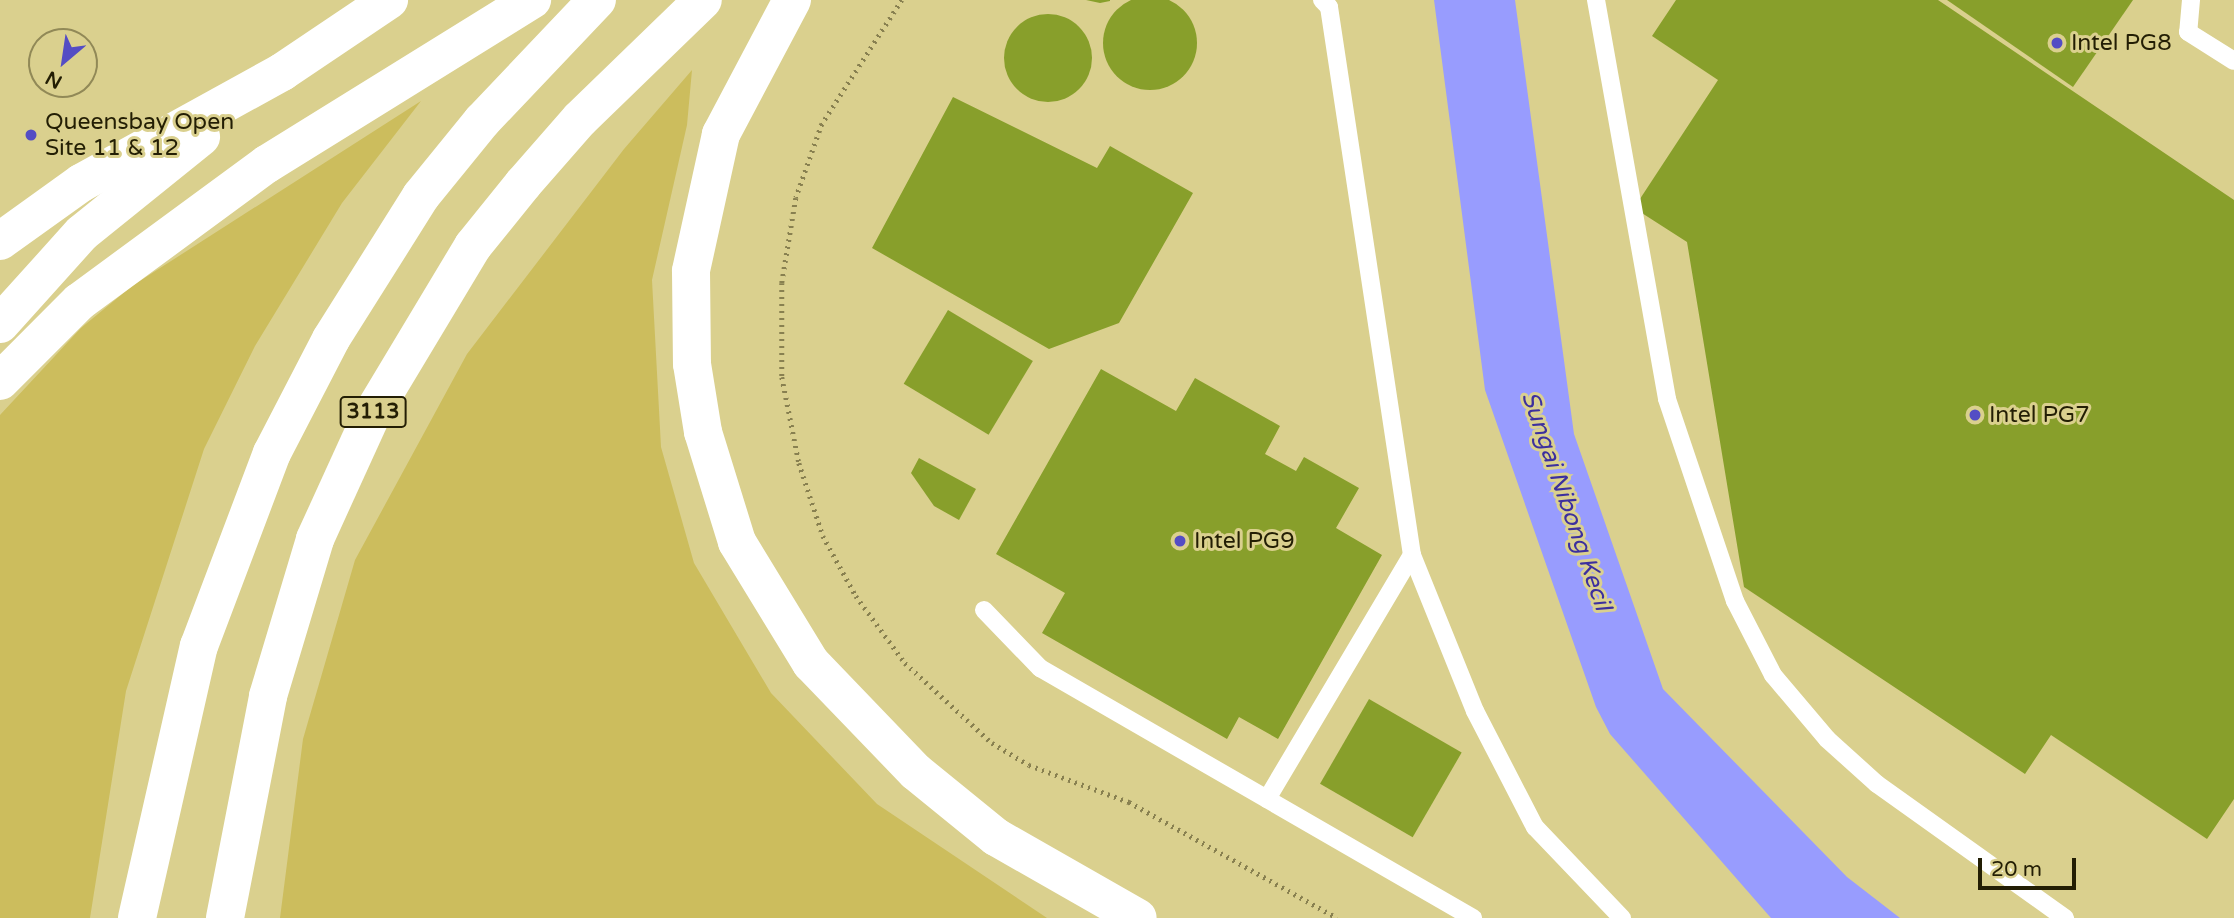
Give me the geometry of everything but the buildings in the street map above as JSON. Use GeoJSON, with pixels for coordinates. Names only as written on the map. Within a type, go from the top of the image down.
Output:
{"type":"FeatureCollection","features":[{"type":"Feature","properties":{"kind":"main road"},"geometry":{"type":"LineString","coordinates":[[0,241],[45,208],[282,72],[389,0]]}},
{"type":"Feature","properties":{"kind":"main road"},"geometry":{"type":"LineString","coordinates":[[0,381],[79,302],[267,164],[532,0]]}},
{"type":"Feature","properties":{"kind":"main road","name":"3113"},"geometry":{"type":"LineString","coordinates":[[137,918],[199,646],[272,453],[331,339],[421,196],[490,111],[597,0]]}},
{"type":"Feature","properties":{"kind":"main road","name":"3113"},"geometry":{"type":"LineString","coordinates":[[225,918],[276,669],[315,539],[372,414],[444,290],[523,184],[580,119],[703,0]]}},
{"type":"Feature","properties":{"kind":"main road"},"geometry":{"type":"LineString","coordinates":[[792,0],[721,134],[691,271],[692,364],[728,517],[770,604],[811,663],[868,726],[950,804],[996,837],[1138,918]]}},
{"type":"Feature","properties":{"kind":"main road"},"geometry":{"type":"LineString","coordinates":[[0,324],[82,233],[282,72]]}},
{"type":"Feature","properties":{"kind":"lane"},"geometry":{"type":"LineString","coordinates":[[1322,0],[1329,6],[1412,555],[1475,711],[1535,827],[1622,918]]}},
{"type":"Feature","properties":{"kind":"lane"},"geometry":{"type":"LineString","coordinates":[[1596,0],[1667,399],[1741,613],[1773,675],[1828,739],[1877,784],[2065,918]]}},
{"type":"Feature","properties":{"kind":"lane"},"geometry":{"type":"LineString","coordinates":[[2190,0],[2188,32],[2234,61]]}},
{"type":"Feature","properties":{"kind":"lane"},"geometry":{"type":"LineString","coordinates":[[0,228],[45,208]]}},
{"type":"Feature","properties":{"kind":"lane"},"geometry":{"type":"LineString","coordinates":[[1267,799],[1412,555]]}},
{"type":"Feature","properties":{"kind":"lane"},"geometry":{"type":"LineString","coordinates":[[984,610],[1040,668],[1473,918]]}},
{"type":"Feature","properties":{"kind":"path"},"geometry":{"type":"LineString","coordinates":[[902,0],[822,124],[796,198],[782,284],[782,377],[803,475],[824,536],[856,596],[905,663],[992,743],[1029,765],[1129,802],[1337,918]]}},
{"type":"Feature","properties":{"kind":"shaded area"},"geometry":{"type":"Polygon","coordinates":[[[692,70],[687,125],[652,280],[661,447],[694,563],[771,693],[877,804],[1047,918],[280,918],[303,739],[355,560],[467,354],[624,149],[692,70]]]}},
{"type":"Feature","properties":{"kind":"shaded area"},"geometry":{"type":"Polygon","coordinates":[[[421,101],[342,203],[255,346],[204,449],[126,691],[90,918],[0,918],[0,415],[81,328],[132,286],[421,101]]]}},
{"type":"Feature","properties":{"kind":"water","name":"Sungai Nibong Kecil"},"geometry":{"type":"Polygon","coordinates":[[[1434,0],[1515,0],[1574,434],[1663,689],[1847,877],[1900,918],[1771,918],[1610,734],[1596,707],[1485,390],[1434,0]]]}},
{"type":"Feature","properties":{"kind":"place","name":"Intel PG8"},"geometry":{"type":"Point","coordinates":[2057,43]}},
{"type":"Feature","properties":{"kind":"place","name":"Queensbay Open Site 11 & 12"},"geometry":{"type":"Point","coordinates":[31,135]}},
{"type":"Feature","properties":{"kind":"place","name":"Intel PG7"},"geometry":{"type":"Point","coordinates":[1975,415]}},
{"type":"Feature","properties":{"kind":"place","name":"Intel PG9"},"geometry":{"type":"Point","coordinates":[1180,541]}}]}
